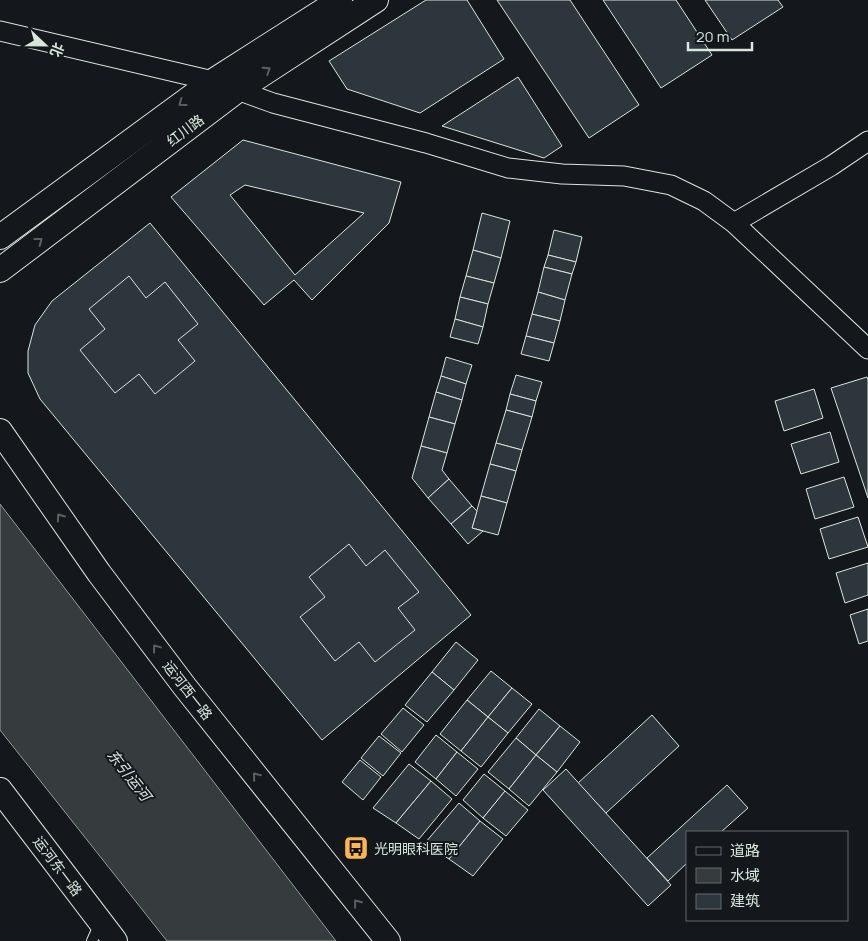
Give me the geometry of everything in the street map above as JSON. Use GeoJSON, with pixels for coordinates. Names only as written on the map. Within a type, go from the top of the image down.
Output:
{"type":"FeatureCollection","features":[{"type":"Feature","properties":{"kind":"street","name":"红川路"},"geometry":{"type":"LineString","coordinates":[[0,237],[213,81],[340,0]]}},
{"type":"Feature","properties":{"kind":"street","name":"红川路"},"geometry":{"type":"LineString","coordinates":[[0,270],[238,90],[376,0]]}},
{"type":"Feature","properties":{"kind":"street"},"geometry":{"type":"LineString","coordinates":[[0,32],[213,81],[273,103],[426,143],[508,168],[562,174],[624,176],[672,185],[704,202],[734,223],[868,348]]}},
{"type":"Feature","properties":{"kind":"street"},"geometry":{"type":"LineString","coordinates":[[734,223],[868,142]]}},
{"type":"Feature","properties":{"kind":"street","name":"运河西一路"},"geometry":{"type":"LineString","coordinates":[[0,431],[99,573],[185,687],[388,941]]}},
{"type":"Feature","properties":{"kind":"street","name":"运河东一路"},"geometry":{"type":"LineString","coordinates":[[3,798],[96,931],[115,941]]}},
{"type":"Feature","properties":{"kind":"water","name":"东引运河"},"geometry":{"type":"Polygon","coordinates":[[[0,504],[336,941],[167,941],[0,730],[0,504]]]}},
{"type":"Feature","properties":{"kind":"building"},"geometry":{"type":"Polygon","coordinates":[[[426,0],[467,0],[504,59],[420,113],[347,89],[329,61],[426,0]]]}},
{"type":"Feature","properties":{"kind":"building"},"geometry":{"type":"Polygon","coordinates":[[[497,0],[570,0],[639,105],[589,138],[497,0]]]}},
{"type":"Feature","properties":{"kind":"building"},"geometry":{"type":"Polygon","coordinates":[[[603,0],[676,0],[712,55],[661,88],[603,0]]]}},
{"type":"Feature","properties":{"kind":"building"},"geometry":{"type":"Polygon","coordinates":[[[705,0],[778,0],[783,7],[732,40],[705,0]]]}},
{"type":"Feature","properties":{"kind":"building"},"geometry":{"type":"Polygon","coordinates":[[[518,77],[562,146],[544,158],[442,126],[518,77]]]}},
{"type":"Feature","properties":{"kind":"building"},"geometry":{"type":"Polygon","coordinates":[[[243,140],[401,182],[389,223],[312,300],[294,280],[264,305],[171,197],[243,140]],[[245,185],[230,195],[295,275],[364,213],[245,185]]]}},
{"type":"Feature","properties":{"kind":"building"},"geometry":{"type":"Polygon","coordinates":[[[482,213],[510,221],[501,258],[473,250],[482,213]]]}},
{"type":"Feature","properties":{"kind":"building"},"geometry":{"type":"Polygon","coordinates":[[[150,223],[471,615],[322,740],[40,399],[28,373],[28,351],[35,325],[52,301],[150,223]]]}},
{"type":"Feature","properties":{"kind":"building"},"geometry":{"type":"Polygon","coordinates":[[[554,230],[582,237],[576,262],[548,255],[554,230]]]}},
{"type":"Feature","properties":{"kind":"building"},"geometry":{"type":"Polygon","coordinates":[[[473,250],[501,258],[494,283],[466,276],[473,250]]]}},
{"type":"Feature","properties":{"kind":"building"},"geometry":{"type":"Polygon","coordinates":[[[548,255],[576,262],[572,274],[544,267],[548,255]]]}},
{"type":"Feature","properties":{"kind":"building"},"geometry":{"type":"Polygon","coordinates":[[[544,267],[572,274],[565,300],[538,292],[544,267]]]}},
{"type":"Feature","properties":{"kind":"building"},"geometry":{"type":"Polygon","coordinates":[[[129,276],[146,298],[165,282],[198,324],[178,340],[195,361],[155,394],[139,374],[115,393],[80,350],[105,329],[89,309],[129,276]]]}},
{"type":"Feature","properties":{"kind":"building"},"geometry":{"type":"Polygon","coordinates":[[[466,276],[494,283],[488,304],[460,297],[466,276]]]}},
{"type":"Feature","properties":{"kind":"building"},"geometry":{"type":"Polygon","coordinates":[[[538,292],[565,300],[560,321],[532,314],[538,292]]]}},
{"type":"Feature","properties":{"kind":"building"},"geometry":{"type":"Polygon","coordinates":[[[460,297],[488,304],[483,327],[455,319],[460,297]]]}},
{"type":"Feature","properties":{"kind":"building"},"geometry":{"type":"Polygon","coordinates":[[[532,314],[560,321],[554,343],[526,336],[532,314]]]}},
{"type":"Feature","properties":{"kind":"building"},"geometry":{"type":"Polygon","coordinates":[[[455,319],[483,327],[478,344],[450,337],[455,319]]]}},
{"type":"Feature","properties":{"kind":"building"},"geometry":{"type":"Polygon","coordinates":[[[526,336],[554,343],[549,361],[521,354],[526,336]]]}},
{"type":"Feature","properties":{"kind":"building"},"geometry":{"type":"Polygon","coordinates":[[[446,357],[472,365],[466,384],[441,376],[446,357]]]}},
{"type":"Feature","properties":{"kind":"building"},"geometry":{"type":"Polygon","coordinates":[[[516,375],[542,382],[536,401],[510,394],[516,375]]]}},
{"type":"Feature","properties":{"kind":"building"},"geometry":{"type":"Polygon","coordinates":[[[441,376],[466,384],[462,400],[436,392],[441,376]]]}},
{"type":"Feature","properties":{"kind":"building"},"geometry":{"type":"Polygon","coordinates":[[[867,377],[868,380],[868,498],[831,388],[867,377]]]}},
{"type":"Feature","properties":{"kind":"building"},"geometry":{"type":"Polygon","coordinates":[[[814,389],[823,418],[784,431],[775,401],[814,389]]]}},
{"type":"Feature","properties":{"kind":"building"},"geometry":{"type":"Polygon","coordinates":[[[436,392],[462,400],[455,424],[429,417],[436,392]]]}},
{"type":"Feature","properties":{"kind":"building"},"geometry":{"type":"Polygon","coordinates":[[[510,394],[536,401],[532,417],[506,410],[510,394]]]}},
{"type":"Feature","properties":{"kind":"building"},"geometry":{"type":"Polygon","coordinates":[[[506,410],[532,417],[522,450],[496,443],[506,410]]]}},
{"type":"Feature","properties":{"kind":"building"},"geometry":{"type":"Polygon","coordinates":[[[429,417],[455,424],[447,453],[421,446],[429,417]]]}},
{"type":"Feature","properties":{"kind":"building"},"geometry":{"type":"Polygon","coordinates":[[[830,432],[839,462],[801,474],[791,444],[830,432]]]}},
{"type":"Feature","properties":{"kind":"building"},"geometry":{"type":"Polygon","coordinates":[[[496,443],[522,450],[516,471],[490,464],[496,443]]]}},
{"type":"Feature","properties":{"kind":"building"},"geometry":{"type":"Polygon","coordinates":[[[421,446],[447,453],[442,470],[449,479],[428,498],[412,478],[421,446]]]}},
{"type":"Feature","properties":{"kind":"building"},"geometry":{"type":"Polygon","coordinates":[[[490,464],[516,471],[507,503],[481,496],[490,464]]]}},
{"type":"Feature","properties":{"kind":"building"},"geometry":{"type":"Polygon","coordinates":[[[844,477],[854,507],[815,519],[806,489],[844,477]]]}},
{"type":"Feature","properties":{"kind":"building"},"geometry":{"type":"Polygon","coordinates":[[[449,479],[472,506],[451,524],[428,498],[449,479]]]}},
{"type":"Feature","properties":{"kind":"building"},"geometry":{"type":"Polygon","coordinates":[[[481,496],[507,503],[498,535],[472,528],[481,496]]]}},
{"type":"Feature","properties":{"kind":"building"},"geometry":{"type":"Polygon","coordinates":[[[472,506],[477,511],[472,528],[483,531],[468,544],[451,524],[472,506]]]}},
{"type":"Feature","properties":{"kind":"building"},"geometry":{"type":"Polygon","coordinates":[[[858,517],[868,547],[829,559],[820,529],[858,517]]]}},
{"type":"Feature","properties":{"kind":"building"},"geometry":{"type":"Polygon","coordinates":[[[349,544],[366,566],[385,550],[419,592],[398,608],[415,630],[375,662],[359,642],[335,661],[300,617],[325,597],[309,577],[349,544]]]}},
{"type":"Feature","properties":{"kind":"building"},"geometry":{"type":"Polygon","coordinates":[[[868,563],[868,595],[845,603],[836,573],[868,563]]]}},
{"type":"Feature","properties":{"kind":"building"},"geometry":{"type":"Polygon","coordinates":[[[868,609],[868,641],[859,644],[850,615],[868,609]]]}},
{"type":"Feature","properties":{"kind":"building"},"geometry":{"type":"Polygon","coordinates":[[[456,642],[478,660],[454,690],[432,672],[456,642]]]}},
{"type":"Feature","properties":{"kind":"building"},"geometry":{"type":"Polygon","coordinates":[[[491,671],[512,688],[488,717],[467,700],[491,671]]]}},
{"type":"Feature","properties":{"kind":"building"},"geometry":{"type":"Polygon","coordinates":[[[432,672],[454,690],[427,722],[405,705],[432,672]]]}},
{"type":"Feature","properties":{"kind":"building"},"geometry":{"type":"Polygon","coordinates":[[[512,688],[532,704],[508,733],[488,717],[512,688]]]}},
{"type":"Feature","properties":{"kind":"building"},"geometry":{"type":"Polygon","coordinates":[[[467,700],[488,717],[461,751],[440,734],[467,700]]]}},
{"type":"Feature","properties":{"kind":"building"},"geometry":{"type":"Polygon","coordinates":[[[403,708],[424,725],[402,752],[381,734],[403,708]]]}},
{"type":"Feature","properties":{"kind":"building"},"geometry":{"type":"Polygon","coordinates":[[[539,709],[560,726],[536,755],[516,738],[539,709]]]}},
{"type":"Feature","properties":{"kind":"building"},"geometry":{"type":"Polygon","coordinates":[[[652,715],[679,746],[606,813],[578,783],[652,715]]]}},
{"type":"Feature","properties":{"kind":"building"},"geometry":{"type":"Polygon","coordinates":[[[488,717],[508,733],[481,767],[461,751],[488,717]]]}},
{"type":"Feature","properties":{"kind":"building"},"geometry":{"type":"Polygon","coordinates":[[[560,726],[580,742],[557,772],[536,755],[560,726]]]}},
{"type":"Feature","properties":{"kind":"building"},"geometry":{"type":"Polygon","coordinates":[[[436,735],[457,752],[436,779],[415,762],[436,735]]]}},
{"type":"Feature","properties":{"kind":"building"},"geometry":{"type":"Polygon","coordinates":[[[379,736],[401,753],[383,776],[361,758],[379,736]]]}},
{"type":"Feature","properties":{"kind":"building"},"geometry":{"type":"Polygon","coordinates":[[[516,738],[536,755],[509,789],[488,772],[516,738]]]}},
{"type":"Feature","properties":{"kind":"building"},"geometry":{"type":"Polygon","coordinates":[[[457,752],[478,769],[456,796],[436,779],[457,752]]]}},
{"type":"Feature","properties":{"kind":"building"},"geometry":{"type":"Polygon","coordinates":[[[536,755],[557,772],[529,806],[509,789],[536,755]]]}},
{"type":"Feature","properties":{"kind":"building"},"geometry":{"type":"Polygon","coordinates":[[[360,760],[381,777],[363,800],[342,782],[360,760]]]}},
{"type":"Feature","properties":{"kind":"building"},"geometry":{"type":"Polygon","coordinates":[[[409,764],[431,781],[396,823],[373,808],[409,764]]]}},
{"type":"Feature","properties":{"kind":"building"},"geometry":{"type":"Polygon","coordinates":[[[566,769],[671,885],[648,906],[543,790],[566,769]]]}},
{"type":"Feature","properties":{"kind":"building"},"geometry":{"type":"Polygon","coordinates":[[[484,774],[505,791],[483,818],[463,800],[484,774]]]}},
{"type":"Feature","properties":{"kind":"building"},"geometry":{"type":"Polygon","coordinates":[[[431,781],[452,799],[419,839],[396,823],[431,781]]]}},
{"type":"Feature","properties":{"kind":"building"},"geometry":{"type":"Polygon","coordinates":[[[727,785],[748,808],[722,831],[686,831],[686,864],[668,881],[647,858],[727,785]]]}},
{"type":"Feature","properties":{"kind":"building"},"geometry":{"type":"Polygon","coordinates":[[[505,791],[528,810],[506,836],[483,818],[505,791]]]}},
{"type":"Feature","properties":{"kind":"building"},"geometry":{"type":"Polygon","coordinates":[[[459,803],[480,821],[449,859],[425,843],[459,803]]]}},
{"type":"Feature","properties":{"kind":"building"},"geometry":{"type":"Polygon","coordinates":[[[480,821],[503,839],[473,876],[449,859],[480,821]]]}},
{"type":"Feature","properties":{"kind":"place","name":"光明眼科医院"},"geometry":{"type":"Point","coordinates":[356,848]}}]}
